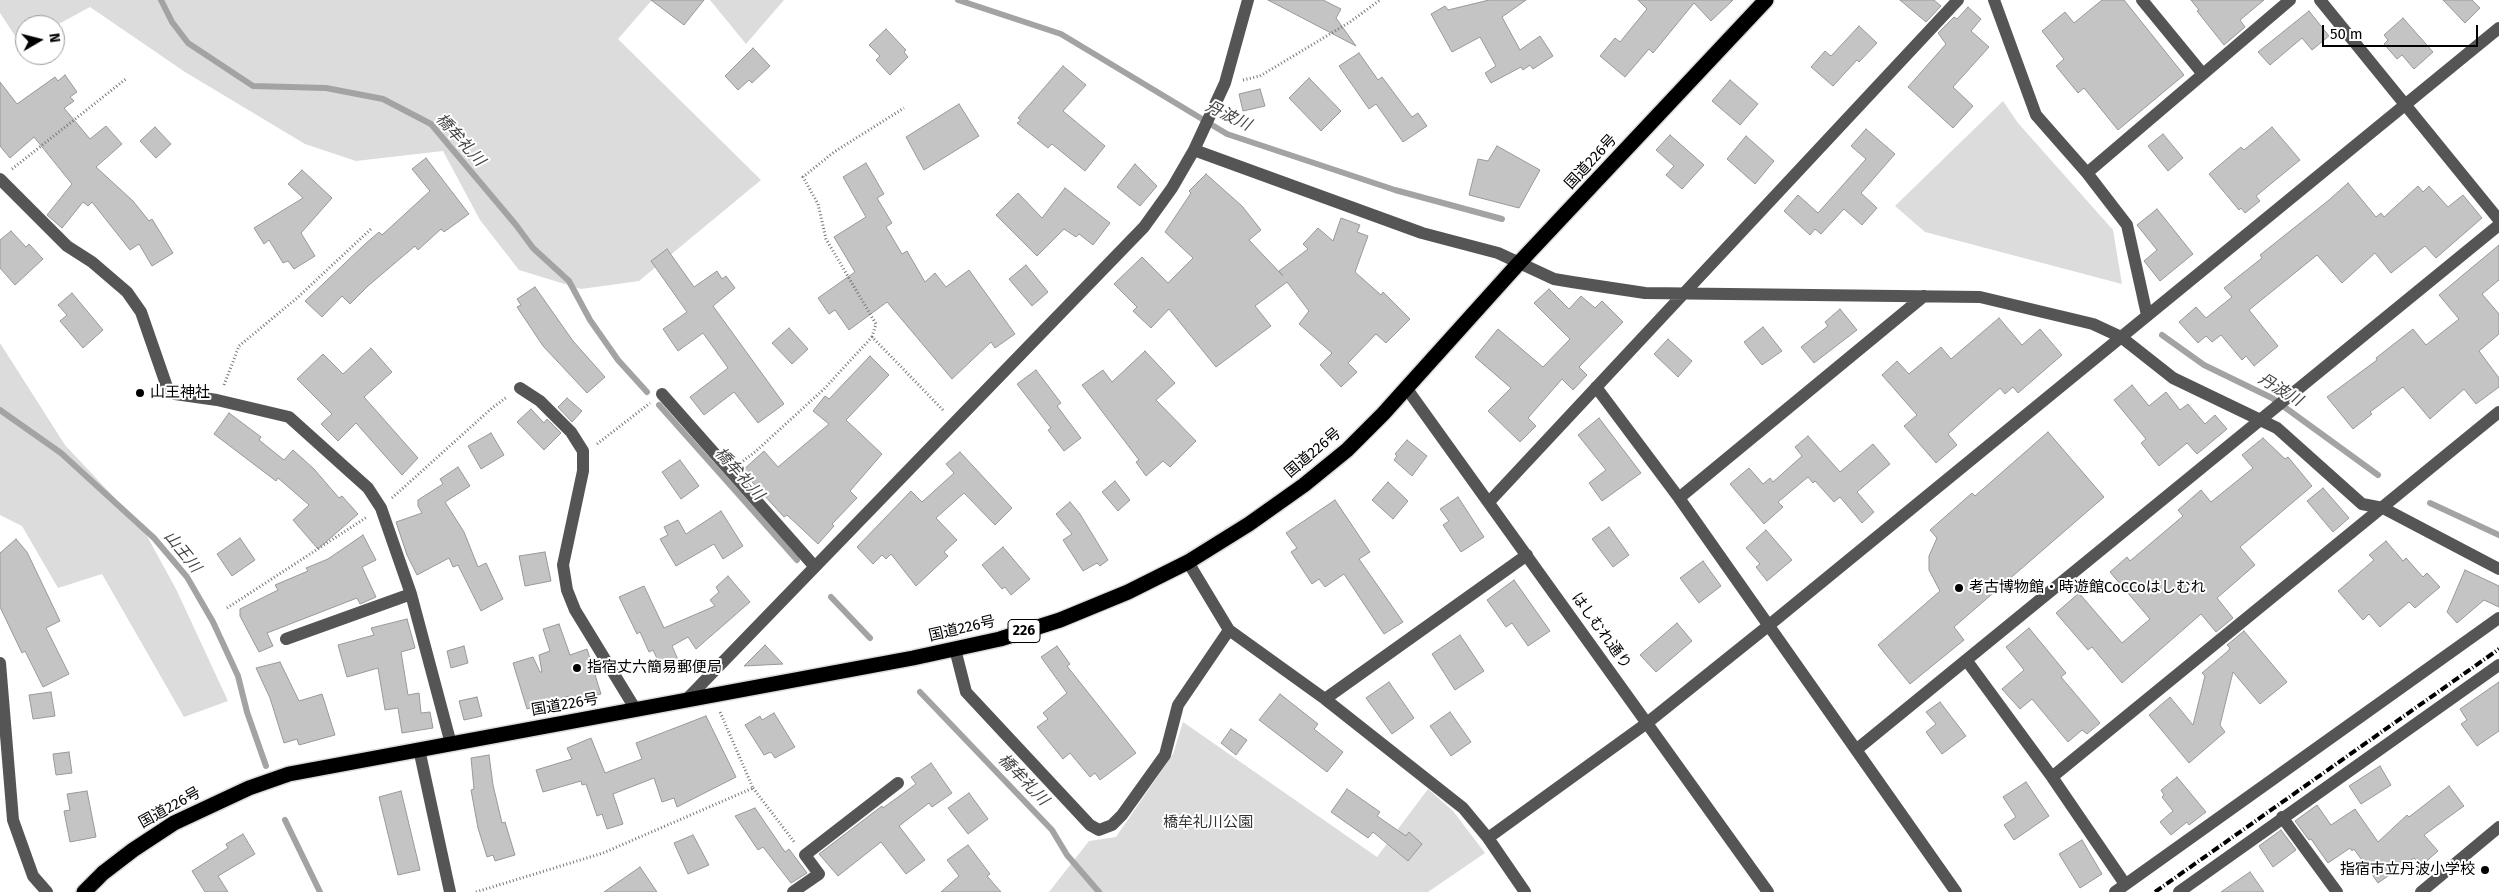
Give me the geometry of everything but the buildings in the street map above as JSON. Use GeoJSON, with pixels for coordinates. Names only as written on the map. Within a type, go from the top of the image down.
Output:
{"type":"FeatureCollection","features":[{"type":"Feature","properties":{"kind":"highway","name":"国道226号"},"geometry":{"type":"LineString","coordinates":[[84,892],[133,850],[174,823],[249,788],[290,774],[636,710],[1000,639],[1060,620],[1128,592],[1188,562],[1249,524],[1304,485],[1346,450],[1408,388],[1520,263],[1766,0]]}},
{"type":"Feature","properties":{"kind":"street"},"geometry":{"type":"LineString","coordinates":[[686,700],[1144,228],[1172,188],[1196,146],[1226,83],[1248,0]]}},
{"type":"Feature","properties":{"kind":"street"},"geometry":{"type":"LineString","coordinates":[[1489,502],[1958,0]]}},
{"type":"Feature","properties":{"kind":"street"},"geometry":{"type":"LineString","coordinates":[[1994,0],[2036,115],[2087,173],[2127,225],[2147,316]]}},
{"type":"Feature","properties":{"kind":"street"},"geometry":{"type":"LineString","coordinates":[[2142,0],[2202,73]]}},
{"type":"Feature","properties":{"kind":"street"},"geometry":{"type":"LineString","coordinates":[[2087,173],[2202,73],[2290,0]]}},
{"type":"Feature","properties":{"kind":"street"},"geometry":{"type":"LineString","coordinates":[[2320,0],[2499,220]]}},
{"type":"Feature","properties":{"kind":"street"},"geometry":{"type":"LineString","coordinates":[[1488,838],[1646,723],[1768,626],[2499,28]]}},
{"type":"Feature","properties":{"kind":"street"},"geometry":{"type":"LineString","coordinates":[[1196,146],[1422,233],[1498,253],[1554,279],[1645,293],[1980,297],[2093,324],[2121,337],[2173,378],[2277,428],[2362,504],[2383,508],[2499,568]]}},
{"type":"Feature","properties":{"kind":"street"},"geometry":{"type":"LineString","coordinates":[[4,176],[67,246],[92,262],[127,292],[141,312],[167,387],[175,394],[217,400],[289,417],[368,488],[381,508],[411,594],[451,744]]}},
{"type":"Feature","properties":{"kind":"street"},"geometry":{"type":"LineString","coordinates":[[1856,750],[1967,662],[2260,419],[2499,225]]}},
{"type":"Feature","properties":{"kind":"street"},"geometry":{"type":"LineString","coordinates":[[1679,498],[1924,296]]}},
{"type":"Feature","properties":{"kind":"street"},"geometry":{"type":"LineString","coordinates":[[1596,387],[1679,498],[1956,892]]}},
{"type":"Feature","properties":{"kind":"street"},"geometry":{"type":"LineString","coordinates":[[520,388],[540,401],[571,432],[583,451],[583,471],[563,565],[567,590],[575,610],[636,710]]}},
{"type":"Feature","properties":{"kind":"street","name":"はしむれ通り"},"geometry":{"type":"LineString","coordinates":[[1408,388],[1768,892]]}},
{"type":"Feature","properties":{"kind":"street"},"geometry":{"type":"LineString","coordinates":[[662,394],[731,469],[815,567]]}},
{"type":"Feature","properties":{"kind":"street"},"geometry":{"type":"LineString","coordinates":[[2052,777],[2499,412]]}},
{"type":"Feature","properties":{"kind":"street"},"geometry":{"type":"LineString","coordinates":[[1325,698],[1526,555]]}},
{"type":"Feature","properties":{"kind":"street"},"geometry":{"type":"LineString","coordinates":[[1188,562],[1229,630],[1325,698],[1462,808],[1488,838],[1525,892]]}},
{"type":"Feature","properties":{"kind":"street"},"geometry":{"type":"LineString","coordinates":[[286,639],[411,594]]}},
{"type":"Feature","properties":{"kind":"street"},"geometry":{"type":"LineString","coordinates":[[1967,662],[2052,777],[2120,888],[2499,618]]}},
{"type":"Feature","properties":{"kind":"street"},"geometry":{"type":"LineString","coordinates":[[955,649],[966,692],[1090,825],[1099,830],[1112,825],[1122,815],[1166,755],[1178,705],[1229,630]]}},
{"type":"Feature","properties":{"kind":"street"},"geometry":{"type":"LineString","coordinates":[[0,663],[13,820],[33,876],[47,892]]}},
{"type":"Feature","properties":{"kind":"street"},"geometry":{"type":"LineString","coordinates":[[2179,892],[2282,817],[2499,665]]}},
{"type":"Feature","properties":{"kind":"street"},"geometry":{"type":"LineString","coordinates":[[419,749],[450,892]]}},
{"type":"Feature","properties":{"kind":"street"},"geometry":{"type":"LineString","coordinates":[[792,892],[819,874],[805,855],[898,783]]}},
{"type":"Feature","properties":{"kind":"street"},"geometry":{"type":"LineString","coordinates":[[2282,817],[2336,892]]}},
{"type":"Feature","properties":{"kind":"street"},"geometry":{"type":"LineString","coordinates":[[2421,892],[2499,827]]}},
{"type":"Feature","properties":{"kind":"path"},"geometry":{"type":"LineString","coordinates":[[1226,83],[1260,76],[1350,22],[1380,0]]}},
{"type":"Feature","properties":{"kind":"path"},"geometry":{"type":"LineString","coordinates":[[4,176],[127,78]]}},
{"type":"Feature","properties":{"kind":"path"},"geometry":{"type":"LineString","coordinates":[[731,469],[755,452],[824,389],[872,336],[876,324],[826,239],[818,204],[803,177],[834,152],[904,108]]}},
{"type":"Feature","properties":{"kind":"path"},"geometry":{"type":"LineString","coordinates":[[217,400],[239,346],[297,298],[372,228]]}},
{"type":"Feature","properties":{"kind":"path"},"geometry":{"type":"LineString","coordinates":[[872,336],[955,423]]}},
{"type":"Feature","properties":{"kind":"path"},"geometry":{"type":"LineString","coordinates":[[227,608],[381,508],[492,408],[520,388]]}},
{"type":"Feature","properties":{"kind":"path"},"geometry":{"type":"LineString","coordinates":[[583,451],[597,444],[662,394]]}},
{"type":"Feature","properties":{"kind":"path"},"geometry":{"type":"LineString","coordinates":[[713,695],[753,788],[805,855]]}},
{"type":"Feature","properties":{"kind":"path"},"geometry":{"type":"LineString","coordinates":[[476,892],[603,853],[753,788]]}},
{"type":"Feature","properties":{"kind":"green space"},"geometry":{"type":"Polygon","coordinates":[[[0,0],[652,0],[618,39],[761,180],[639,281],[581,289],[519,270],[480,220],[443,151],[356,161],[305,144],[185,72],[90,7],[65,21],[65,15],[15,15],[15,36],[0,13],[0,0]]]}},
{"type":"Feature","properties":{"kind":"green space"},"geometry":{"type":"Polygon","coordinates":[[[710,0],[784,0],[746,44],[710,0]]]}},
{"type":"Feature","properties":{"kind":"green space"},"geometry":{"type":"Polygon","coordinates":[[[2003,101],[2018,123],[2113,230],[2122,284],[1925,232],[1895,206],[2003,101]]]}},
{"type":"Feature","properties":{"kind":"green space"},"geometry":{"type":"Polygon","coordinates":[[[0,343],[65,445],[142,527],[176,589],[228,701],[184,717],[102,574],[58,588],[22,526],[0,515],[0,343]]]}},
{"type":"Feature","properties":{"kind":"green space","name":"橋牟礼川公園"},"geometry":{"type":"Polygon","coordinates":[[[1183,722],[1377,857],[1428,789],[1453,811],[1485,853],[1428,892],[1049,892],[1089,841],[1116,837],[1173,754],[1183,722]]]}},
{"type":"Feature","properties":{"kind":"waterway","name":"橋牟礼川"},"geometry":{"type":"LineString","coordinates":[[161,0],[172,22],[188,43],[253,86],[326,88],[383,99],[431,124],[533,248],[569,281],[590,320],[618,360],[647,392]]}},
{"type":"Feature","properties":{"kind":"waterway","name":"丹波川"},"geometry":{"type":"LineString","coordinates":[[958,0],[1061,34],[1227,134],[1395,190],[1502,219]]}},
{"type":"Feature","properties":{"kind":"waterway","name":"丹波川"},"geometry":{"type":"LineString","coordinates":[[2162,335],[2204,365],[2272,398],[2378,475]]}},
{"type":"Feature","properties":{"kind":"waterway","name":"橋牟礼川"},"geometry":{"type":"LineString","coordinates":[[659,405],[797,560]]}},
{"type":"Feature","properties":{"kind":"waterway","name":"山王川"},"geometry":{"type":"LineString","coordinates":[[0,410],[61,453],[154,538],[187,577],[213,622],[238,676],[247,712],[266,766]]}},
{"type":"Feature","properties":{"kind":"waterway","name":"丹波川"},"geometry":{"type":"LineString","coordinates":[[2430,503],[2499,535]]}},
{"type":"Feature","properties":{"kind":"waterway","name":"橋牟礼川"},"geometry":{"type":"LineString","coordinates":[[831,597],[870,638]]}},
{"type":"Feature","properties":{"kind":"waterway","name":"橋牟礼川"},"geometry":{"type":"LineString","coordinates":[[920,692],[1052,830],[1067,855],[1099,892]]}},
{"type":"Feature","properties":{"kind":"waterway","name":"山王川"},"geometry":{"type":"LineString","coordinates":[[285,820],[320,892]]}},
{"type":"Feature","properties":{"kind":"railway"},"geometry":{"type":"LineString","coordinates":[[2155,892],[2499,649]]}},
{"type":"Feature","properties":{"kind":"place","name":"山王神社"},"geometry":{"type":"Point","coordinates":[140,393]}},
{"type":"Feature","properties":{"kind":"place","name":"考古博物館・時遊館CoCCoはしむれ"},"geometry":{"type":"Point","coordinates":[1959,588]}},
{"type":"Feature","properties":{"kind":"place","name":"指宿丈六簡易郵便局"},"geometry":{"type":"Point","coordinates":[577,668]}},
{"type":"Feature","properties":{"kind":"place","name":"指宿市立丹波小学校"},"geometry":{"type":"Point","coordinates":[2485,870]}}]}
